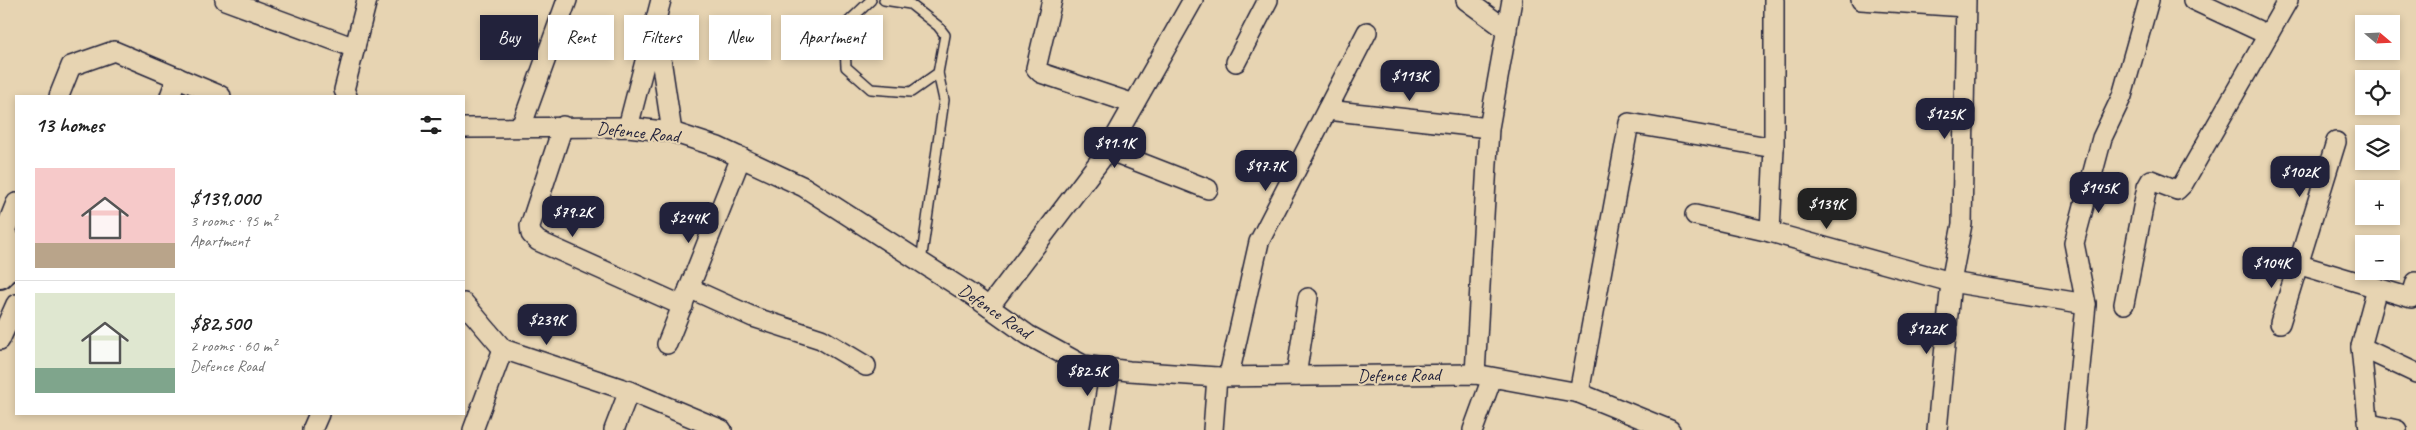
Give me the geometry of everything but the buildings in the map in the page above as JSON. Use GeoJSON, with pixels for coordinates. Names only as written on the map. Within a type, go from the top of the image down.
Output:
{"type":"FeatureCollection","features":[{"type":"Feature","properties":{"kind":"street"},"geometry":{"type":"LineString","coordinates":[[225,0],[355,48]]}},
{"type":"Feature","properties":{"kind":"street"},"geometry":{"type":"LineString","coordinates":[[346,95],[344,90],[367,0]]}},
{"type":"Feature","properties":{"kind":"street"},"geometry":{"type":"LineString","coordinates":[[521,127],[567,0]]}},
{"type":"Feature","properties":{"kind":"street"},"geometry":{"type":"LineString","coordinates":[[657,15],[662,0]]}},
{"type":"Feature","properties":{"kind":"street"},"geometry":{"type":"LineString","coordinates":[[1052,0],[1036,68],[1041,73],[1134,104]]}},
{"type":"Feature","properties":{"kind":"street"},"geometry":{"type":"LineString","coordinates":[[989,307],[1108,150],[1193,0]]}},
{"type":"Feature","properties":{"kind":"street"},"geometry":{"type":"LineString","coordinates":[[1236,62],[1268,0]]}},
{"type":"Feature","properties":{"kind":"street"},"geometry":{"type":"LineString","coordinates":[[1466,0],[1507,30]]}},
{"type":"Feature","properties":{"kind":"street"},"geometry":{"type":"LineString","coordinates":[[1473,430],[1484,376],[1489,128],[1512,0]]}},
{"type":"Feature","properties":{"kind":"street"},"geometry":{"type":"LineString","coordinates":[[1770,232],[1774,148],[1774,0]]}},
{"type":"Feature","properties":{"kind":"street"},"geometry":{"type":"LineString","coordinates":[[1861,0],[1965,4],[1962,224],[1951,282],[1937,430]]}},
{"type":"Feature","properties":{"kind":"street"},"geometry":{"type":"LineString","coordinates":[[2074,430],[2086,304],[2074,243],[2102,138],[2122,96],[2149,0]]}},
{"type":"Feature","properties":{"kind":"street"},"geometry":{"type":"LineString","coordinates":[[2193,0],[2268,35]]}},
{"type":"Feature","properties":{"kind":"street"},"geometry":{"type":"LineString","coordinates":[[2124,304],[2147,187],[2151,180],[2177,190],[2183,184],[2288,0]]}},
{"type":"Feature","properties":{"kind":"street"},"geometry":{"type":"LineString","coordinates":[[1213,430],[1223,376],[1259,242],[1366,32]]}},
{"type":"Feature","properties":{"kind":"street"},"geometry":{"type":"LineString","coordinates":[[59,95],[71,66],[114,51],[219,95]]}},
{"type":"Feature","properties":{"kind":"street"},"geometry":{"type":"LineString","coordinates":[[628,127],[645,60]]}},
{"type":"Feature","properties":{"kind":"street"},"geometry":{"type":"LineString","coordinates":[[661,60],[672,132]]}},
{"type":"Feature","properties":{"kind":"street"},"geometry":{"type":"LineString","coordinates":[[170,95],[177,77]]}},
{"type":"Feature","properties":{"kind":"street"},"geometry":{"type":"LineString","coordinates":[[1327,110],[1489,128]]}},
{"type":"Feature","properties":{"kind":"street"},"geometry":{"type":"LineString","coordinates":[[1579,393],[1629,123],[1774,148]]}},
{"type":"Feature","properties":{"kind":"street"},"geometry":{"type":"LineString","coordinates":[[563,126],[530,226],[531,234],[538,241],[683,306]]}},
{"type":"Feature","properties":{"kind":"street","name":"Defence Road"},"geometry":{"type":"LineString","coordinates":[[465,128],[628,127],[672,132],[742,157],[804,187],[921,262],[1028,335],[1084,365],[1110,369],[1223,376],[1484,376],[1579,393],[1651,426],[1670,430]]}},
{"type":"Feature","properties":{"kind":"street"},"geometry":{"type":"LineString","coordinates":[[2280,323],[2336,142]]}},
{"type":"Feature","properties":{"kind":"street"},"geometry":{"type":"LineString","coordinates":[[1108,150],[1208,189]]}},
{"type":"Feature","properties":{"kind":"street"},"geometry":{"type":"LineString","coordinates":[[667,344],[742,157]]}},
{"type":"Feature","properties":{"kind":"street"},"geometry":{"type":"LineString","coordinates":[[0,275],[9,263],[11,256],[10,248],[2,235],[15,205]]}},
{"type":"Feature","properties":{"kind":"street"},"geometry":{"type":"LineString","coordinates":[[1695,215],[1770,232],[1951,282],[2086,304]]}},
{"type":"Feature","properties":{"kind":"street"},"geometry":{"type":"LineString","coordinates":[[2297,264],[2411,298],[2416,282]]}},
{"type":"Feature","properties":{"kind":"street"},"geometry":{"type":"LineString","coordinates":[[690,288],[753,316],[821,339],[866,366]]}},
{"type":"Feature","properties":{"kind":"street"},"geometry":{"type":"LineString","coordinates":[[2377,288],[2361,347],[2370,427],[2397,430]]}},
{"type":"Feature","properties":{"kind":"street"},"geometry":{"type":"LineString","coordinates":[[1296,376],[1308,298]]}},
{"type":"Feature","properties":{"kind":"street"},"geometry":{"type":"LineString","coordinates":[[465,304],[503,349],[629,391],[722,430]]}},
{"type":"Feature","properties":{"kind":"street"},"geometry":{"type":"LineString","coordinates":[[0,340],[15,306]]}},
{"type":"Feature","properties":{"kind":"street"},"geometry":{"type":"LineString","coordinates":[[2361,347],[2416,373]]}},
{"type":"Feature","properties":{"kind":"street"},"geometry":{"type":"LineString","coordinates":[[473,430],[503,349]]}},
{"type":"Feature","properties":{"kind":"street"},"geometry":{"type":"LineString","coordinates":[[1100,430],[1110,369]]}},
{"type":"Feature","properties":{"kind":"street"},"geometry":{"type":"LineString","coordinates":[[614,430],[629,391]]}},
{"type":"Feature","properties":{"kind":"lane"},"geometry":{"type":"LineString","coordinates":[[871,0],[844,26],[846,66],[871,89],[911,92],[938,73]]}},
{"type":"Feature","properties":{"kind":"lane"},"geometry":{"type":"LineString","coordinates":[[884,0],[910,4],[938,26],[945,35],[938,73],[944,100],[921,262]]}}]}
